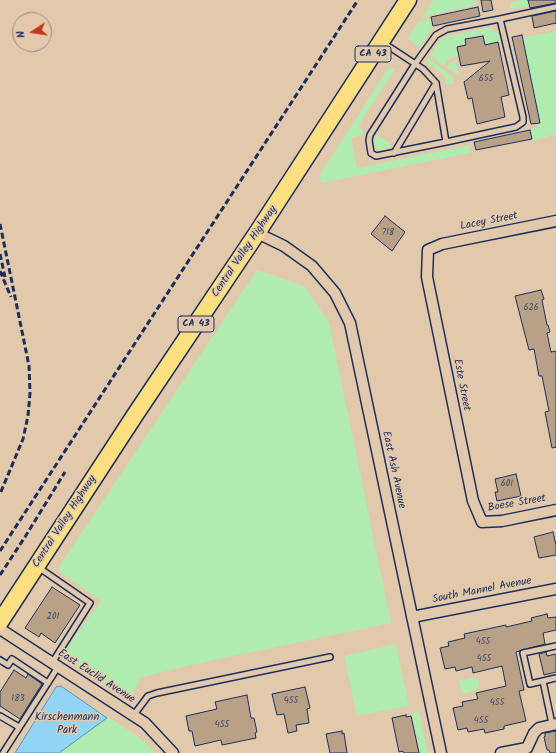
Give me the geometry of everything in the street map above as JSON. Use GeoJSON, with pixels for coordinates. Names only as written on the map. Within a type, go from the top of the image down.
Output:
{"type":"FeatureCollection","features":[{"type":"Feature","properties":{"kind":"main road","name":"Central Valley Highway"},"geometry":{"type":"LineString","coordinates":[[0,622],[135,415],[257,233],[408,0]]}},
{"type":"Feature","properties":{"kind":"street","name":"Lacey Street"},"geometry":{"type":"LineString","coordinates":[[428,250],[442,244],[556,221]]}},
{"type":"Feature","properties":{"kind":"street","name":"East Ash Avenue"},"geometry":{"type":"LineString","coordinates":[[257,233],[284,246],[312,266],[335,293],[350,323],[441,753]]}},
{"type":"Feature","properties":{"kind":"street","name":"Este Street"},"geometry":{"type":"LineString","coordinates":[[428,250],[427,277],[473,501],[482,522]]}},
{"type":"Feature","properties":{"kind":"street","name":"Boese Street"},"geometry":{"type":"LineString","coordinates":[[482,522],[502,521],[556,510]]}},
{"type":"Feature","properties":{"kind":"street","name":"South Mannel Avenue"},"geometry":{"type":"LineString","coordinates":[[412,617],[556,589]]}},
{"type":"Feature","properties":{"kind":"street","name":"East Euclid Avenue"},"geometry":{"type":"LineString","coordinates":[[0,629],[145,723],[173,753]]}},
{"type":"Feature","properties":{"kind":"street"},"geometry":{"type":"LineString","coordinates":[[501,753],[530,750],[534,733],[539,728],[554,724]]}},
{"type":"Feature","properties":{"kind":"lane"},"geometry":{"type":"LineString","coordinates":[[500,19],[523,118],[522,122],[516,127],[394,153],[376,156],[373,154],[370,150],[370,135],[415,64],[436,35],[442,31],[556,7]]}},
{"type":"Feature","properties":{"kind":"lane"},"geometry":{"type":"LineString","coordinates":[[382,42],[429,74],[436,83],[446,142]]}},
{"type":"Feature","properties":{"kind":"lane"},"geometry":{"type":"LineString","coordinates":[[394,153],[436,83]]}},
{"type":"Feature","properties":{"kind":"lane"},"geometry":{"type":"LineString","coordinates":[[3,753],[48,683],[55,665],[90,603],[36,566]]}},
{"type":"Feature","properties":{"kind":"lane"},"geometry":{"type":"LineString","coordinates":[[556,646],[523,654],[530,684],[556,678]]}},
{"type":"Feature","properties":{"kind":"lane"},"geometry":{"type":"LineString","coordinates":[[133,716],[148,696],[157,692],[330,658]]}},
{"type":"Feature","properties":{"kind":"lane"},"geometry":{"type":"LineString","coordinates":[[0,660],[8,665],[12,659],[48,683]]}},
{"type":"Feature","properties":{"kind":"lane"},"geometry":{"type":"LineString","coordinates":[[543,681],[554,724]]}},
{"type":"Feature","properties":{"kind":"lane"},"geometry":{"type":"LineString","coordinates":[[0,716],[19,727]]}},
{"type":"Feature","properties":{"kind":"green space"},"geometry":{"type":"Polygon","coordinates":[[[433,0],[476,0],[477,5],[426,16],[421,19],[433,0]]]}},
{"type":"Feature","properties":{"kind":"green space"},"geometry":{"type":"Polygon","coordinates":[[[527,0],[529,6],[511,9],[510,3],[527,0]]]}},
{"type":"Feature","properties":{"kind":"green space"},"geometry":{"type":"Polygon","coordinates":[[[431,18],[432,29],[419,48],[408,38],[417,23],[431,18]]]}},
{"type":"Feature","properties":{"kind":"green space"},"geometry":{"type":"Polygon","coordinates":[[[486,28],[493,29],[500,36],[501,42],[486,45],[483,35],[464,39],[465,44],[457,46],[458,56],[448,59],[443,66],[430,55],[443,37],[486,28]]]}},
{"type":"Feature","properties":{"kind":"green space"},"geometry":{"type":"Polygon","coordinates":[[[556,31],[556,136],[548,135],[548,137],[532,141],[530,131],[531,129],[538,127],[519,38],[556,31]]]}},
{"type":"Feature","properties":{"kind":"green space"},"geometry":{"type":"Polygon","coordinates":[[[428,58],[452,76],[454,83],[446,85],[445,76],[427,63],[428,58]]]}},
{"type":"Feature","properties":{"kind":"green space"},"geometry":{"type":"Polygon","coordinates":[[[456,60],[459,74],[458,75],[446,67],[456,60]]]}},
{"type":"Feature","properties":{"kind":"green space"},"geometry":{"type":"Polygon","coordinates":[[[396,68],[358,126],[364,131],[364,133],[351,138],[357,168],[469,145],[471,153],[322,183],[319,176],[388,69],[396,68]]]}},
{"type":"Feature","properties":{"kind":"green space"},"geometry":{"type":"Polygon","coordinates":[[[377,135],[391,143],[389,148],[376,150],[374,141],[377,135]]]}},
{"type":"Feature","properties":{"kind":"green space"},"geometry":{"type":"Polygon","coordinates":[[[257,270],[304,286],[329,322],[391,623],[204,662],[138,678],[139,683],[128,700],[63,658],[64,656],[62,654],[101,601],[57,570],[257,270]]]}},
{"type":"Feature","properties":{"kind":"green space"},"geometry":{"type":"Polygon","coordinates":[[[396,644],[409,706],[357,716],[344,656],[396,644]]]}},
{"type":"Feature","properties":{"kind":"green space"},"geometry":{"type":"Polygon","coordinates":[[[473,677],[479,681],[476,691],[462,694],[459,680],[473,677]]]}},
{"type":"Feature","properties":{"kind":"green space","name":"Kirschenmann Park"},"geometry":{"type":"Polygon","coordinates":[[[59,686],[136,735],[156,753],[15,753],[59,686]]]}},
{"type":"Feature","properties":{"kind":"green space"},"geometry":{"type":"Polygon","coordinates":[[[419,711],[428,753],[420,753],[412,713],[419,711]]]}},
{"type":"Feature","properties":{"kind":"water","name":"Kirschenmann Park"},"geometry":{"type":"Polygon","coordinates":[[[61,686],[107,718],[59,753],[15,753],[56,687],[61,686]]]}},
{"type":"Feature","properties":{"kind":"building"},"geometry":{"type":"Polygon","coordinates":[[[481,0],[491,0],[493,10],[483,12],[481,0]]]}},
{"type":"Feature","properties":{"kind":"building"},"geometry":{"type":"Polygon","coordinates":[[[528,0],[556,0],[556,3],[530,8],[528,0]]]}},
{"type":"Feature","properties":{"kind":"building"},"geometry":{"type":"Polygon","coordinates":[[[478,7],[480,16],[433,26],[431,17],[478,7]]]}},
{"type":"Feature","properties":{"kind":"building"},"geometry":{"type":"Polygon","coordinates":[[[556,11],[556,23],[534,28],[532,16],[556,11]]]}},
{"type":"Feature","properties":{"kind":"building"},"geometry":{"type":"Polygon","coordinates":[[[522,35],[540,123],[531,124],[512,37],[522,35]]]}},
{"type":"Feature","properties":{"kind":"building"},"geometry":{"type":"Polygon","coordinates":[[[483,36],[485,45],[498,42],[509,95],[501,97],[505,117],[477,124],[472,98],[468,99],[464,82],[490,61],[461,66],[457,47],[466,45],[465,39],[483,36]]]}},
{"type":"Feature","properties":{"kind":"building"},"geometry":{"type":"Polygon","coordinates":[[[530,130],[532,139],[476,150],[474,142],[530,130]]]}},
{"type":"Feature","properties":{"kind":"building"},"geometry":{"type":"Polygon","coordinates":[[[385,216],[405,232],[392,251],[371,234],[385,216]]]}},
{"type":"Feature","properties":{"kind":"building"},"geometry":{"type":"Polygon","coordinates":[[[541,290],[544,299],[542,300],[547,325],[550,332],[547,333],[551,352],[556,351],[556,447],[552,448],[545,412],[549,411],[542,376],[539,376],[534,349],[529,350],[515,296],[541,290]]]}},
{"type":"Feature","properties":{"kind":"building"},"geometry":{"type":"Polygon","coordinates":[[[516,474],[521,496],[497,501],[495,492],[498,492],[495,479],[516,474]]]}},
{"type":"Feature","properties":{"kind":"building"},"geometry":{"type":"Polygon","coordinates":[[[553,532],[556,545],[556,555],[539,558],[534,537],[553,532]]]}},
{"type":"Feature","properties":{"kind":"building"},"geometry":{"type":"Polygon","coordinates":[[[52,587],[80,605],[55,643],[41,633],[39,637],[25,628],[52,587]]]}},
{"type":"Feature","properties":{"kind":"building"},"geometry":{"type":"Polygon","coordinates":[[[547,614],[548,618],[556,617],[556,630],[543,633],[545,644],[516,652],[524,690],[519,691],[526,721],[504,726],[504,729],[485,733],[484,729],[468,732],[467,728],[458,730],[453,708],[463,706],[462,702],[478,699],[476,693],[506,686],[502,666],[473,673],[472,667],[456,671],[455,667],[445,669],[440,648],[449,646],[448,642],[465,638],[464,634],[532,621],[531,618],[547,614]]]}},
{"type":"Feature","properties":{"kind":"building"},"geometry":{"type":"Polygon","coordinates":[[[546,652],[547,656],[556,654],[556,672],[544,675],[539,654],[546,652]]]}},
{"type":"Feature","properties":{"kind":"building"},"geometry":{"type":"Polygon","coordinates":[[[14,670],[26,678],[28,674],[42,684],[20,719],[0,706],[0,692],[14,670]]]}},
{"type":"Feature","properties":{"kind":"building"},"geometry":{"type":"Polygon","coordinates":[[[305,687],[310,708],[307,709],[309,723],[296,725],[297,731],[288,733],[284,714],[277,715],[272,694],[305,687]]]}},
{"type":"Feature","properties":{"kind":"building"},"geometry":{"type":"Polygon","coordinates":[[[247,695],[251,718],[254,718],[257,732],[255,733],[256,738],[222,745],[221,740],[195,746],[192,731],[189,731],[186,716],[217,709],[215,702],[247,695]]]}},
{"type":"Feature","properties":{"kind":"building"},"geometry":{"type":"Polygon","coordinates":[[[406,715],[406,717],[411,716],[419,753],[399,752],[392,718],[406,715]]]}},
{"type":"Feature","properties":{"kind":"building"},"geometry":{"type":"Polygon","coordinates":[[[342,731],[342,734],[344,733],[347,753],[330,753],[326,734],[342,731]]]}},
{"type":"Feature","properties":{"kind":"building"},"geometry":{"type":"Polygon","coordinates":[[[556,731],[556,753],[550,753],[549,750],[547,750],[544,737],[545,733],[556,731]]]}},
{"type":"Feature","properties":{"kind":"railway"},"geometry":{"type":"LineString","coordinates":[[0,551],[358,0]]}},
{"type":"Feature","properties":{"kind":"railway"},"geometry":{"type":"LineString","coordinates":[[0,224],[29,366],[30,393],[28,416],[23,439],[0,494]]}},
{"type":"Feature","properties":{"kind":"railway"},"geometry":{"type":"LineString","coordinates":[[0,254],[5,277]]}},
{"type":"Feature","properties":{"kind":"railway"},"geometry":{"type":"LineString","coordinates":[[0,271],[11,297]]}},
{"type":"Feature","properties":{"kind":"railway"},"geometry":{"type":"LineString","coordinates":[[0,575],[65,472]]}}]}
